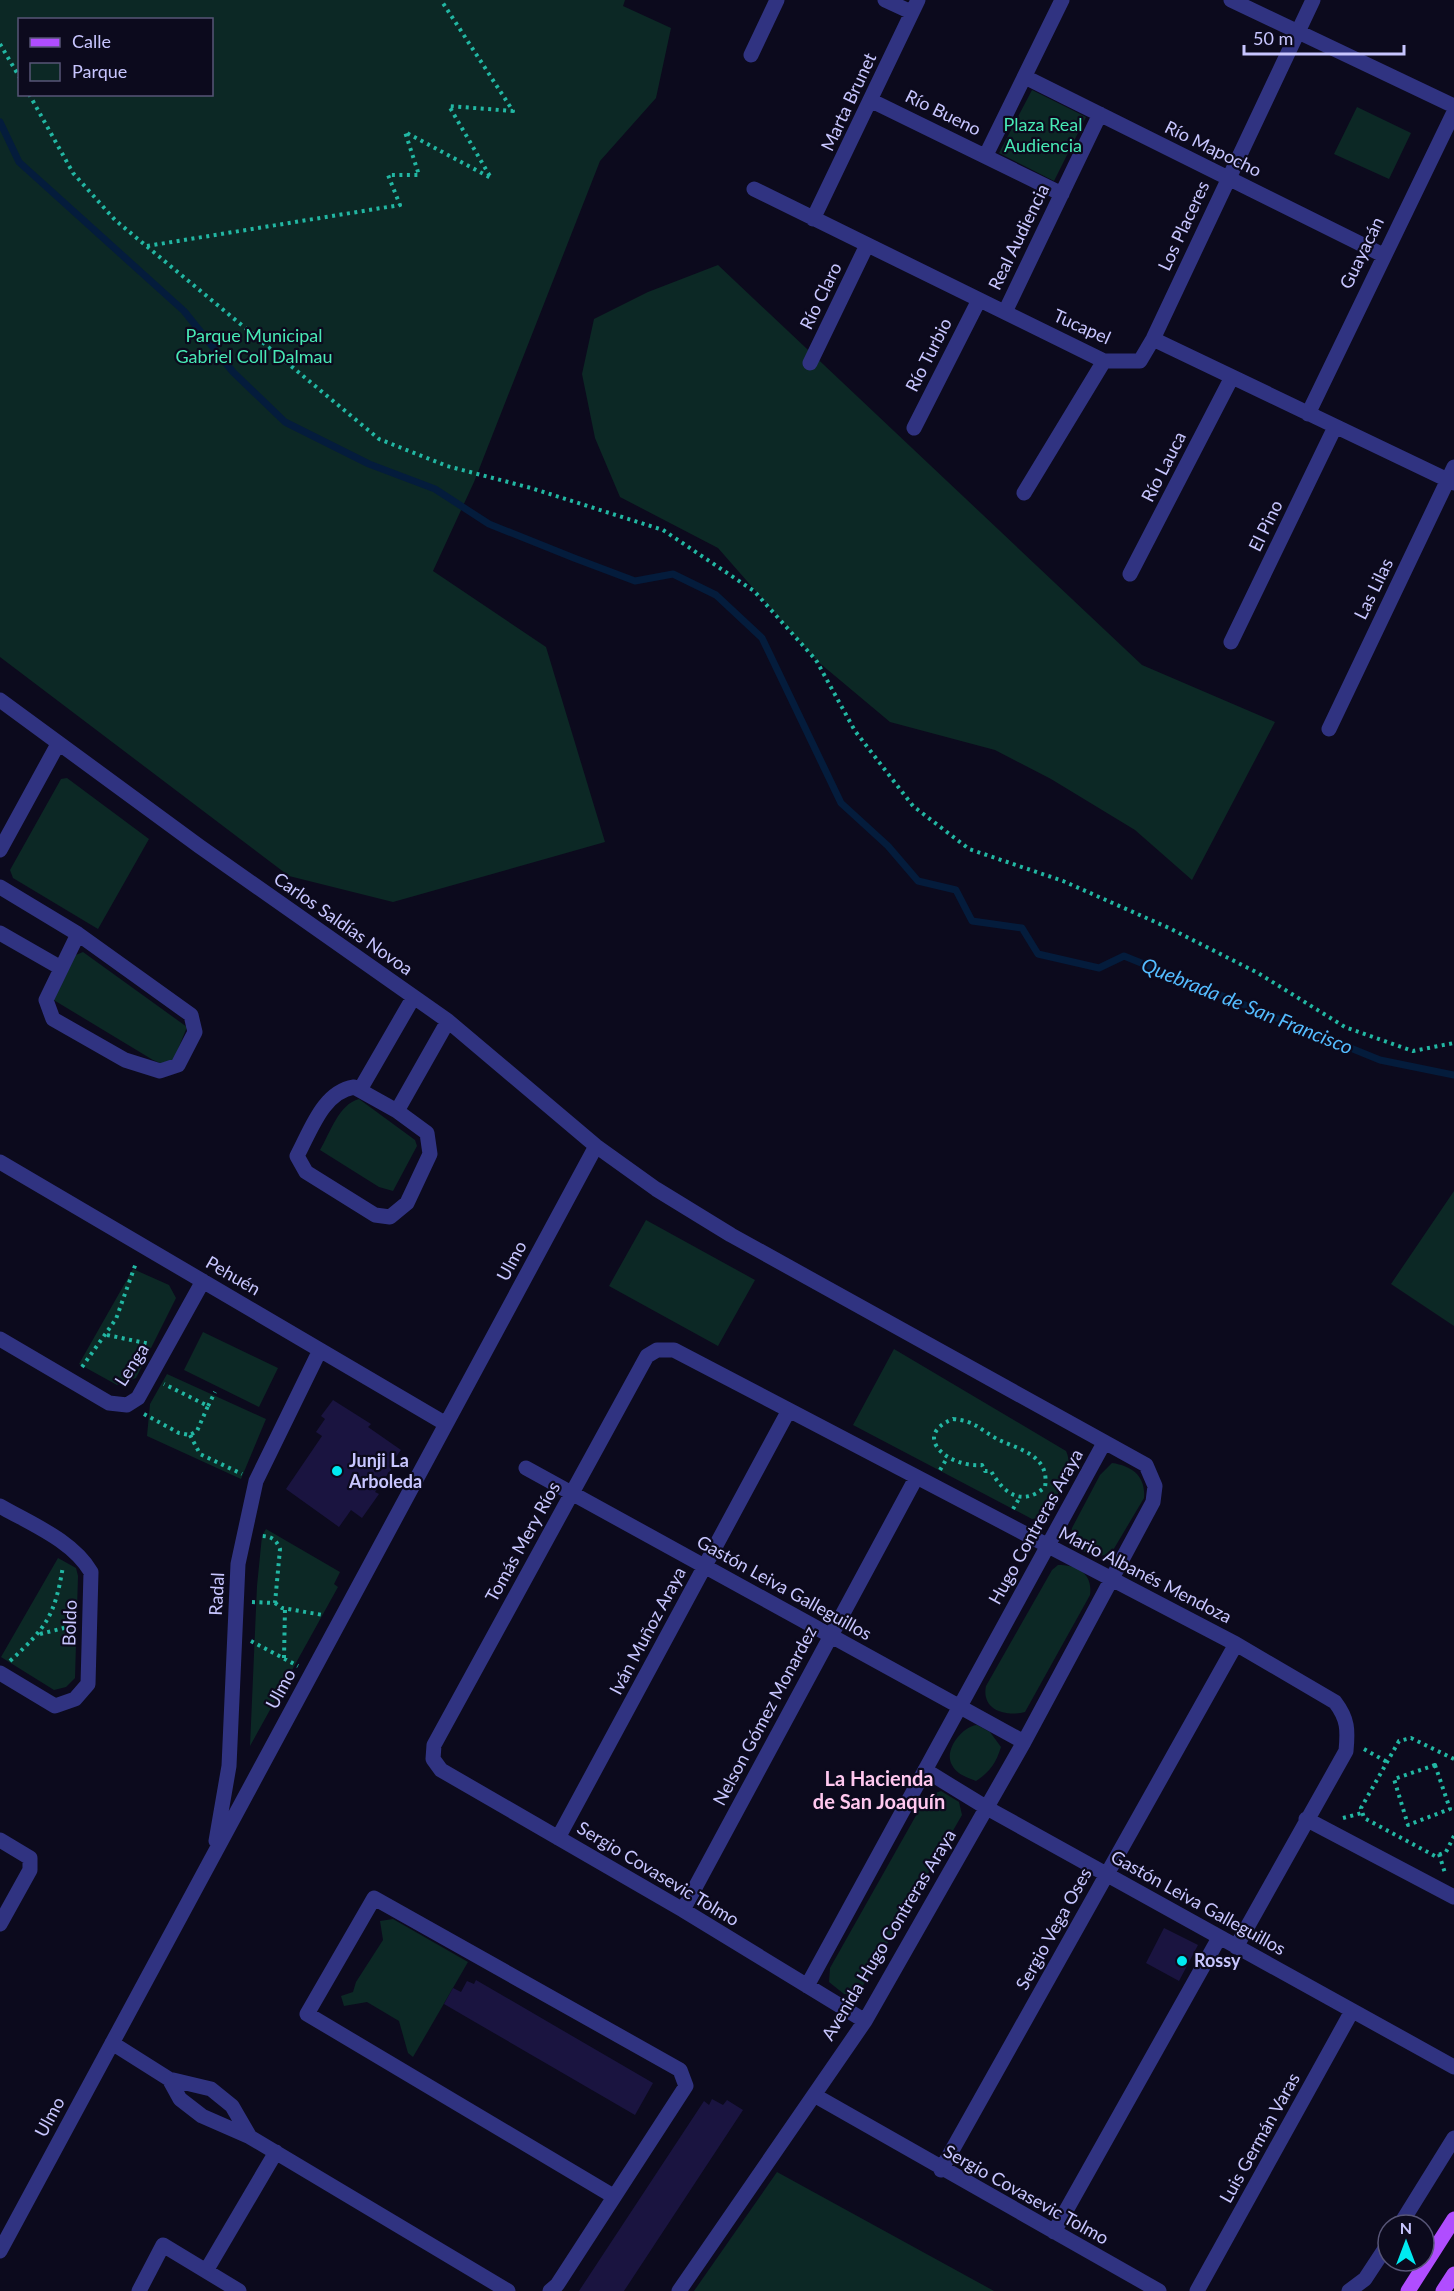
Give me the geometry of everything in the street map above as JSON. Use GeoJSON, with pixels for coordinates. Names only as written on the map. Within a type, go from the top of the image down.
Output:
{"type":"FeatureCollection","features":[{"type":"Feature","properties":{"kind":"main road"},"geometry":{"type":"LineString","coordinates":[[1408,2291],[1454,2219]]}},
{"type":"Feature","properties":{"kind":"main road"},"geometry":{"type":"LineString","coordinates":[[1443,2291],[1454,2274]]}},
{"type":"Feature","properties":{"kind":"street"},"geometry":{"type":"LineString","coordinates":[[751,55],[777,0]]}},
{"type":"Feature","properties":{"kind":"street"},"geometry":{"type":"LineString","coordinates":[[885,0],[915,6]]}},
{"type":"Feature","properties":{"kind":"street"},"geometry":{"type":"LineString","coordinates":[[986,155],[1062,0]]}},
{"type":"Feature","properties":{"kind":"street"},"geometry":{"type":"LineString","coordinates":[[1231,0],[1454,106]]}},
{"type":"Feature","properties":{"kind":"street","name":"Los Placeres"},"geometry":{"type":"LineString","coordinates":[[1153,339],[1313,0]]}},
{"type":"Feature","properties":{"kind":"street","name":"Marta Brunet"},"geometry":{"type":"LineString","coordinates":[[813,219],[872,100],[915,6]]}},
{"type":"Feature","properties":{"kind":"street","name":"Río Mapocho"},"geometry":{"type":"LineString","coordinates":[[1025,78],[1383,255]]}},
{"type":"Feature","properties":{"kind":"street","name":"Río Bueno"},"geometry":{"type":"LineString","coordinates":[[872,100],[1062,194]]}},
{"type":"Feature","properties":{"kind":"street","name":"Guayacán"},"geometry":{"type":"LineString","coordinates":[[1308,414],[1454,112]]}},
{"type":"Feature","properties":{"kind":"street","name":"Real Audiencia"},"geometry":{"type":"LineString","coordinates":[[1005,312],[1100,114]]}},
{"type":"Feature","properties":{"kind":"street","name":"Tucapel"},"geometry":{"type":"LineString","coordinates":[[754,189],[1104,361],[1140,361],[1153,339]]}},
{"type":"Feature","properties":{"kind":"street","name":"Río Claro"},"geometry":{"type":"LineString","coordinates":[[810,363],[867,245]]}},
{"type":"Feature","properties":{"kind":"street","name":"Río Turbio"},"geometry":{"type":"LineString","coordinates":[[914,428],[979,300]]}},
{"type":"Feature","properties":{"kind":"street"},"geometry":{"type":"LineString","coordinates":[[1153,339],[1335,427],[1452,477]]}},
{"type":"Feature","properties":{"kind":"street"},"geometry":{"type":"LineString","coordinates":[[1023,494],[1104,361]]}},
{"type":"Feature","properties":{"kind":"street","name":"Río Lauca"},"geometry":{"type":"LineString","coordinates":[[1130,574],[1232,377]]}},
{"type":"Feature","properties":{"kind":"street","name":"El Pino"},"geometry":{"type":"LineString","coordinates":[[1232,642],[1335,427]]}},
{"type":"Feature","properties":{"kind":"street","name":"Las Lilas"},"geometry":{"type":"LineString","coordinates":[[1329,729],[1452,477]]}},
{"type":"Feature","properties":{"kind":"street","name":"Carlos Saldías Novoa"},"geometry":{"type":"LineString","coordinates":[[0,700],[58,744],[448,1021],[596,1146],[657,1189]]}},
{"type":"Feature","properties":{"kind":"street"},"geometry":{"type":"LineString","coordinates":[[0,850],[58,744]]}},
{"type":"Feature","properties":{"kind":"street"},"geometry":{"type":"LineString","coordinates":[[0,886],[78,934],[191,1015],[195,1032],[178,1065],[160,1071],[125,1060],[53,1018],[46,1000],[78,934]]}},
{"type":"Feature","properties":{"kind":"street"},"geometry":{"type":"LineString","coordinates":[[0,933],[61,968]]}},
{"type":"Feature","properties":{"kind":"street"},"geometry":{"type":"LineString","coordinates":[[361,1088],[413,998]]}},
{"type":"Feature","properties":{"kind":"street"},"geometry":{"type":"LineString","coordinates":[[398,1111],[448,1021]]}},
{"type":"Feature","properties":{"kind":"street"},"geometry":{"type":"LineString","coordinates":[[361,1088],[398,1111],[427,1133],[430,1154],[407,1203],[390,1218],[375,1215],[306,1172],[297,1156],[322,1107],[340,1089],[361,1088]]}},
{"type":"Feature","properties":{"kind":"street","name":"Ulmo"},"geometry":{"type":"LineString","coordinates":[[0,2251],[596,1146]]}},
{"type":"Feature","properties":{"kind":"street","name":"Pehuén"},"geometry":{"type":"LineString","coordinates":[[0,1162],[446,1424]]}},
{"type":"Feature","properties":{"kind":"street","name":"Hugo Contreras Araya"},"geometry":{"type":"LineString","coordinates":[[657,1189],[731,1235],[1104,1443],[807,1986]]}},
{"type":"Feature","properties":{"kind":"street","name":"Lenga"},"geometry":{"type":"LineString","coordinates":[[0,1339],[109,1403],[127,1405],[138,1398],[203,1281]]}},
{"type":"Feature","properties":{"kind":"street","name":"Radal"},"geometry":{"type":"LineString","coordinates":[[213,1856],[229,1766],[238,1564],[256,1481],[320,1350]]}},
{"type":"Feature","properties":{"kind":"street","name":"Mario Albanés Mendoza"},"geometry":{"type":"LineString","coordinates":[[657,1350],[674,1350],[1236,1644],[1335,1702],[1346,1717],[1347,1740]]}},
{"type":"Feature","properties":{"kind":"street","name":"Tomás Mery Ríos"},"geometry":{"type":"LineString","coordinates":[[433,1759],[434,1745],[647,1356],[657,1350]]}},
{"type":"Feature","properties":{"kind":"street","name":"Iván Muñoz Araya"},"geometry":{"type":"LineString","coordinates":[[558,1838],[789,1410]]}},
{"type":"Feature","properties":{"kind":"street","name":"Avenida Hugo Contreras Araya"},"geometry":{"type":"LineString","coordinates":[[679,2291],[865,2021],[1024,1742],[1153,1502],[1155,1486],[1146,1466],[1104,1443]]}},
{"type":"Feature","properties":{"kind":"street","name":"Gastón Leiva Galleguillos"},"geometry":{"type":"LineString","coordinates":[[526,1468],[1024,1742]]}},
{"type":"Feature","properties":{"kind":"street","name":"Nelson Gómez Monardez"},"geometry":{"type":"LineString","coordinates":[[683,1910],[916,1478]]}},
{"type":"Feature","properties":{"kind":"street","name":"Boldo"},"geometry":{"type":"LineString","coordinates":[[0,1506],[66,1545],[83,1559],[91,1572],[88,1684],[75,1699],[56,1706],[4,1668]]}},
{"type":"Feature","properties":{"kind":"street","name":"Sergio Vega Oses"},"geometry":{"type":"LineString","coordinates":[[941,2170],[1236,1644]]}},
{"type":"Feature","properties":{"kind":"street"},"geometry":{"type":"LineString","coordinates":[[1236,1947],[1346,1751],[1347,1740]]}},
{"type":"Feature","properties":{"kind":"street","name":"Sergio Covasevic Tolmo"},"geometry":{"type":"LineString","coordinates":[[433,1759],[441,1770],[683,1910],[865,2021]]}},
{"type":"Feature","properties":{"kind":"street","name":"Gastón Leiva Galleguillos"},"geometry":{"type":"LineString","coordinates":[[925,1770],[987,1808],[1454,2067]]}},
{"type":"Feature","properties":{"kind":"street"},"geometry":{"type":"LineString","coordinates":[[1306,1819],[1454,1897]]}},
{"type":"Feature","properties":{"kind":"street"},"geometry":{"type":"LineString","coordinates":[[0,1840],[30,1858],[30,1870],[0,1924]]}},
{"type":"Feature","properties":{"kind":"street"},"geometry":{"type":"LineString","coordinates":[[550,2291],[557,2285],[686,2086],[680,2070],[374,1898],[307,2014],[613,2196]]}},
{"type":"Feature","properties":{"kind":"street"},"geometry":{"type":"LineString","coordinates":[[1054,2232],[1219,1938]]}},
{"type":"Feature","properties":{"kind":"street","name":"Luis Germán Varas"},"geometry":{"type":"LineString","coordinates":[[1204,2288],[1353,2012]]}},
{"type":"Feature","properties":{"kind":"street"},"geometry":{"type":"LineString","coordinates":[[112,2043],[169,2079],[212,2089],[232,2106],[250,2137]]}},
{"type":"Feature","properties":{"kind":"street"},"geometry":{"type":"LineString","coordinates":[[169,2079],[180,2099],[202,2116],[250,2137],[508,2291]]}},
{"type":"Feature","properties":{"kind":"street","name":"Sergio Covasevic Tolmo"},"geometry":{"type":"LineString","coordinates":[[814,2095],[941,2170],[1158,2291]]}},
{"type":"Feature","properties":{"kind":"street"},"geometry":{"type":"LineString","coordinates":[[1407,2213],[1454,2138]]}},
{"type":"Feature","properties":{"kind":"street"},"geometry":{"type":"LineString","coordinates":[[206,2271],[276,2152]]}},
{"type":"Feature","properties":{"kind":"street"},"geometry":{"type":"LineString","coordinates":[[139,2291],[163,2245],[239,2291]]}},
{"type":"Feature","properties":{"kind":"street"},"geometry":{"type":"LineString","coordinates":[[1349,2291],[1365,2279],[1376,2262]]}},
{"type":"Feature","properties":{"kind":"path"},"geometry":{"type":"LineString","coordinates":[[146,247],[400,205],[388,175],[419,175],[405,132],[491,178],[449,106],[513,111],[441,0]]}},
{"type":"Feature","properties":{"kind":"path"},"geometry":{"type":"LineString","coordinates":[[0,44],[18,75]]}},
{"type":"Feature","properties":{"kind":"path"},"geometry":{"type":"LineString","coordinates":[[30,96],[73,173],[115,220],[379,440],[447,466],[531,488],[663,530],[754,591],[816,660],[855,731],[913,806],[969,849],[1062,881],[1169,928],[1258,973],[1345,1027],[1413,1050],[1454,1042]]}},
{"type":"Feature","properties":{"kind":"path"},"geometry":{"type":"LineString","coordinates":[[69,1380],[106,1335],[129,1290],[141,1245]]}},
{"type":"Feature","properties":{"kind":"path"},"geometry":{"type":"LineString","coordinates":[[106,1335],[166,1349]]}},
{"type":"Feature","properties":{"kind":"path"},"geometry":{"type":"LineString","coordinates":[[149,1378],[208,1406]]}},
{"type":"Feature","properties":{"kind":"path"},"geometry":{"type":"LineString","coordinates":[[127,1405],[179,1433],[190,1435],[197,1431],[214,1392]]}},
{"type":"Feature","properties":{"kind":"path"},"geometry":{"type":"LineString","coordinates":[[953,1419],[968,1421],[998,1439],[1023,1448],[1044,1468],[1046,1488],[1037,1495],[1020,1497],[1001,1488],[991,1472],[985,1472],[982,1465],[956,1463],[943,1455],[936,1446],[935,1432],[941,1424],[953,1419]]}},
{"type":"Feature","properties":{"kind":"path"},"geometry":{"type":"LineString","coordinates":[[190,1435],[200,1454],[256,1481]]}},
{"type":"Feature","properties":{"kind":"path"},"geometry":{"type":"LineString","coordinates":[[244,1536],[269,1536],[277,1542],[280,1549],[275,1603]]}},
{"type":"Feature","properties":{"kind":"path"},"geometry":{"type":"LineString","coordinates":[[4,1668],[39,1634],[58,1596],[66,1545]]}},
{"type":"Feature","properties":{"kind":"path"},"geometry":{"type":"LineString","coordinates":[[39,1634],[64,1628],[83,1614],[90,1599]]}},
{"type":"Feature","properties":{"kind":"path"},"geometry":{"type":"LineString","coordinates":[[236,1601],[275,1603],[285,1608],[341,1618]]}},
{"type":"Feature","properties":{"kind":"path"},"geometry":{"type":"LineString","coordinates":[[284,1658],[285,1608]]}},
{"type":"Feature","properties":{"kind":"path"},"geometry":{"type":"LineString","coordinates":[[234,1633],[312,1673]]}},
{"type":"Feature","properties":{"kind":"path"},"geometry":{"type":"LineString","coordinates":[[1454,1759],[1411,1738],[1399,1741],[1360,1808],[1364,1818],[1435,1856],[1446,1852],[1454,1836]]}},
{"type":"Feature","properties":{"kind":"path"},"geometry":{"type":"LineString","coordinates":[[1347,1740],[1387,1762]]}},
{"type":"Feature","properties":{"kind":"path"},"geometry":{"type":"LineString","coordinates":[[1435,1765],[1450,1809],[1408,1825],[1394,1779],[1435,1765]]}},
{"type":"Feature","properties":{"kind":"green space","name":"Parque Municipal Gabriel Coll Dalmau"},"geometry":{"type":"Polygon","coordinates":[[[0,0],[625,0],[623,6],[671,28],[656,98],[600,161],[474,482],[433,571],[546,647],[605,842],[393,902],[289,876],[0,657],[0,0]]]}},
{"type":"Feature","properties":{"kind":"green space","name":"Plaza Real Audiencia"},"geometry":{"type":"Polygon","coordinates":[[[1032,90],[1086,117],[1054,181],[999,153],[1032,90]]]}},
{"type":"Feature","properties":{"kind":"green space"},"geometry":{"type":"Polygon","coordinates":[[[1357,107],[1411,133],[1389,179],[1334,154],[1357,107]]]}},
{"type":"Feature","properties":{"kind":"green space"},"geometry":{"type":"Polygon","coordinates":[[[718,265],[1142,665],[1275,722],[1192,880],[1135,830],[1051,779],[995,750],[890,722],[816,660],[718,548],[620,497],[595,438],[582,374],[594,319],[648,292],[718,265]]]}},
{"type":"Feature","properties":{"kind":"green space"},"geometry":{"type":"Polygon","coordinates":[[[67,778],[149,839],[98,929],[13,878],[10,870],[61,779],[67,778]]]}},
{"type":"Feature","properties":{"kind":"green space"},"geometry":{"type":"Polygon","coordinates":[[[83,952],[187,1027],[174,1059],[167,1066],[153,1060],[52,999],[71,957],[83,952]]]}},
{"type":"Feature","properties":{"kind":"green space"},"geometry":{"type":"Polygon","coordinates":[[[359,1099],[415,1140],[417,1146],[393,1191],[379,1187],[320,1150],[341,1113],[352,1102],[359,1099]]]}},
{"type":"Feature","properties":{"kind":"green space"},"geometry":{"type":"Polygon","coordinates":[[[1454,1191],[1454,1326],[1391,1284],[1454,1191]]]}},
{"type":"Feature","properties":{"kind":"green space"},"geometry":{"type":"Polygon","coordinates":[[[646,1220],[755,1280],[718,1346],[609,1286],[646,1220]]]}},
{"type":"Feature","properties":{"kind":"green space"},"geometry":{"type":"Polygon","coordinates":[[[133,1269],[169,1285],[176,1298],[136,1378],[117,1385],[79,1364],[133,1269]]]}},
{"type":"Feature","properties":{"kind":"green space"},"geometry":{"type":"Polygon","coordinates":[[[203,1332],[278,1368],[259,1407],[184,1370],[203,1332]]]}},
{"type":"Feature","properties":{"kind":"green space"},"geometry":{"type":"Polygon","coordinates":[[[894,1349],[1066,1451],[1069,1468],[1063,1486],[1042,1517],[1032,1519],[853,1425],[894,1349]]]}},
{"type":"Feature","properties":{"kind":"green space"},"geometry":{"type":"Polygon","coordinates":[[[167,1374],[266,1419],[241,1479],[147,1436],[150,1404],[167,1374]]]}},
{"type":"Feature","properties":{"kind":"green space"},"geometry":{"type":"Polygon","coordinates":[[[1112,1463],[1126,1467],[1137,1474],[1143,1484],[1144,1498],[1112,1552],[1095,1555],[1078,1549],[1071,1534],[1072,1528],[1100,1475],[1112,1463]]]}},
{"type":"Feature","properties":{"kind":"green space"},"geometry":{"type":"Polygon","coordinates":[[[266,1529],[340,1572],[334,1584],[338,1587],[250,1746],[257,1586],[262,1536],[266,1529]]]}},
{"type":"Feature","properties":{"kind":"green space"},"geometry":{"type":"Polygon","coordinates":[[[58,1558],[76,1568],[78,1576],[75,1678],[66,1687],[54,1690],[1,1657],[58,1558]]]}},
{"type":"Feature","properties":{"kind":"green space"},"geometry":{"type":"Polygon","coordinates":[[[1058,1565],[1082,1572],[1089,1581],[1090,1595],[1025,1712],[1010,1713],[996,1710],[987,1701],[986,1686],[1052,1570],[1058,1565]]]}},
{"type":"Feature","properties":{"kind":"green space"},"geometry":{"type":"Polygon","coordinates":[[[977,1725],[990,1732],[1001,1747],[992,1767],[976,1781],[956,1771],[950,1759],[950,1753],[961,1734],[977,1725]]]}},
{"type":"Feature","properties":{"kind":"green space"},"geometry":{"type":"Polygon","coordinates":[[[941,1791],[959,1802],[962,1815],[861,1989],[855,1994],[844,1994],[829,1982],[830,1968],[927,1796],[941,1791]]]}},
{"type":"Feature","properties":{"kind":"green space"},"geometry":{"type":"Polygon","coordinates":[[[393,1919],[468,1962],[413,2057],[408,2053],[399,2021],[367,2002],[344,2006],[341,1996],[353,1992],[356,1982],[383,1940],[380,1921],[393,1919]]]}},
{"type":"Feature","properties":{"kind":"green space"},"geometry":{"type":"Polygon","coordinates":[[[777,2172],[994,2291],[694,2291],[777,2172]]]}},
{"type":"Feature","properties":{"kind":"building"},"geometry":{"type":"Polygon","coordinates":[[[333,1400],[371,1424],[368,1427],[401,1450],[392,1462],[395,1464],[375,1492],[379,1494],[362,1518],[351,1510],[339,1527],[286,1489],[322,1436],[316,1432],[325,1419],[321,1416],[333,1400]]]}},
{"type":"Feature","properties":{"kind":"building"},"geometry":{"type":"Polygon","coordinates":[[[1164,1928],[1198,1945],[1179,1981],[1146,1963],[1164,1928]]]}},
{"type":"Feature","properties":{"kind":"building"},"geometry":{"type":"Polygon","coordinates":[[[476,1980],[653,2083],[635,2115],[444,2004],[453,1988],[461,1992],[467,1981],[474,1984],[476,1980]]]}},
{"type":"Feature","properties":{"kind":"building"},"geometry":{"type":"Polygon","coordinates":[[[712,2099],[723,2105],[727,2100],[743,2110],[624,2291],[579,2291],[704,2101],[709,2105],[712,2099]]]}},
{"type":"Feature","properties":{"kind":"waterway","name":"Quebrada de San Francisco"},"geometry":{"type":"LineString","coordinates":[[0,122],[19,162],[184,311],[233,372],[285,422],[369,464],[435,489],[489,524],[635,581],[673,574],[716,595],[762,638],[841,803],[888,846],[918,881],[956,890],[972,921],[1022,928],[1038,954],[1099,968],[1124,956],[1380,1060],[1454,1075]]}},
{"type":"Feature","properties":{"kind":"place","name":"Junji La Arboleda"},"geometry":{"type":"Point","coordinates":[337,1471]}},
{"type":"Feature","properties":{"kind":"place","name":"Rossy"},"geometry":{"type":"Point","coordinates":[1182,1961]}},
{"type":"Feature","properties":{"kind":"district","name":"La Hacienda de San Joaquín"},"geometry":{"type":"Point","coordinates":[879,1790]}}]}
